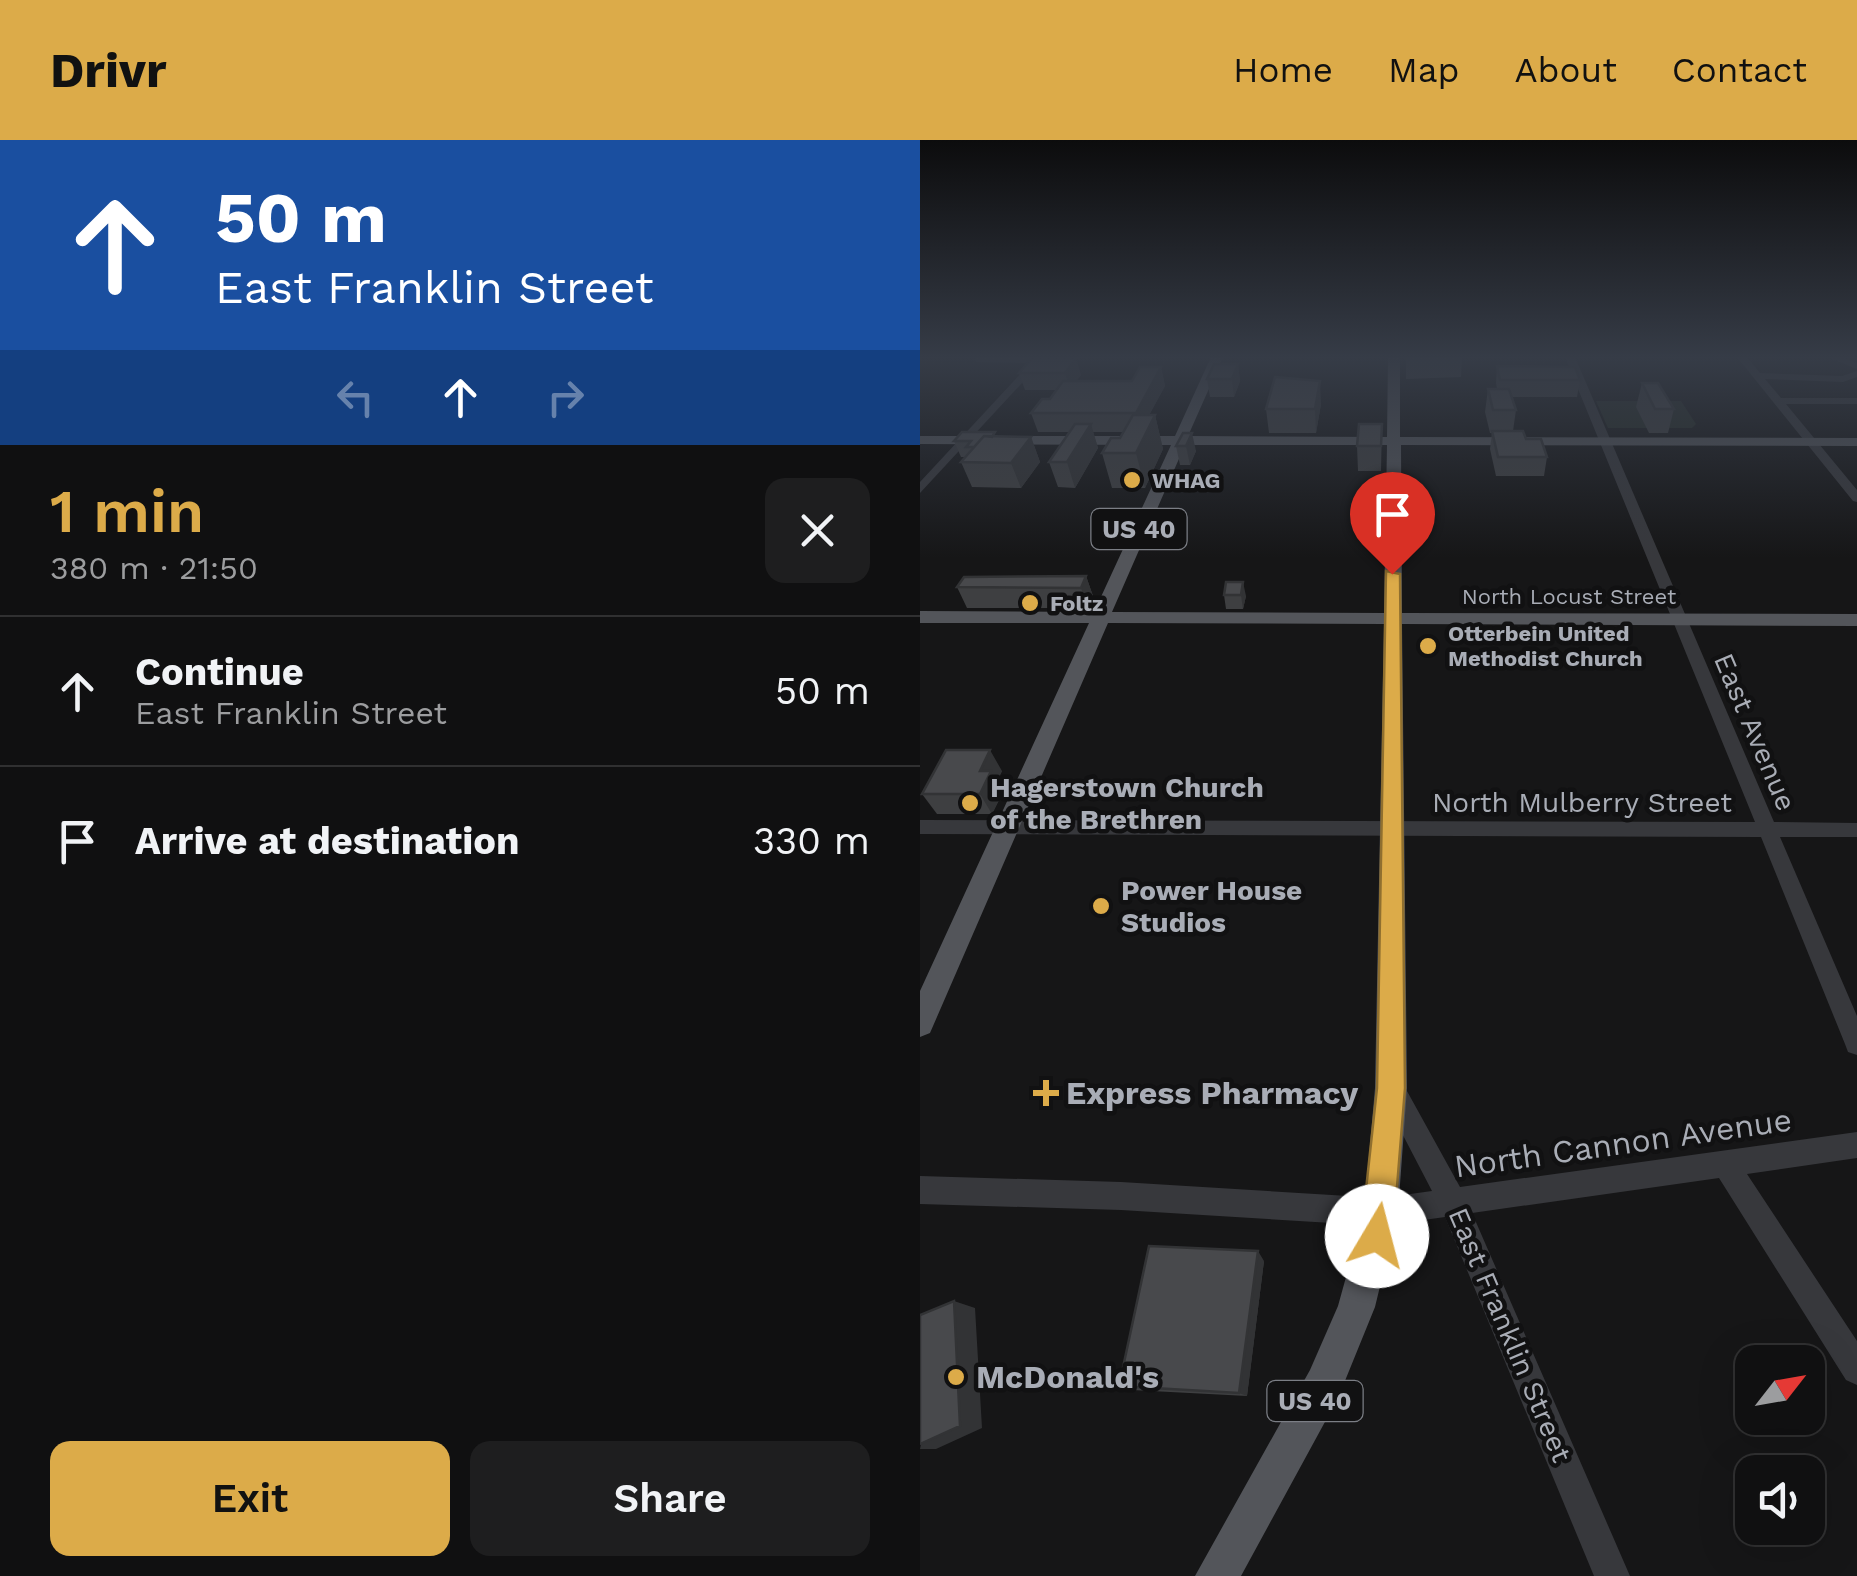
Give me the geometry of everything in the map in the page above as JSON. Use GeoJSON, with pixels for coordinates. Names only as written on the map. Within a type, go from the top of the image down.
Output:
{"type":"FeatureCollection","features":[{"type":"Feature","properties":{"kind":"main road","name":"US 40"},"geometry":{"type":"LineString","coordinates":[[920,1024],[1186,424]]}},
{"type":"Feature","properties":{"kind":"main road","name":"US 40"},"geometry":{"type":"LineString","coordinates":[[1393,424],[1393,441]]}},
{"type":"Feature","properties":{"kind":"main road"},"geometry":{"type":"LineString","coordinates":[[920,440],[1857,442]]}},
{"type":"Feature","properties":{"kind":"main road","name":"East Franklin Street"},"geometry":{"type":"LineString","coordinates":[[1391,1088],[1393,441]]}},
{"type":"Feature","properties":{"kind":"main road","name":"North Locust Street"},"geometry":{"type":"LineString","coordinates":[[920,616],[1857,620]]}},
{"type":"Feature","properties":{"kind":"main road","name":"US 40"},"geometry":{"type":"LineString","coordinates":[[1217,1576],[1324,1384],[1356,1307],[1381,1212],[1391,1088]]}},
{"type":"Feature","properties":{"kind":"street"},"geometry":{"type":"LineString","coordinates":[[920,489],[982,424]]}},
{"type":"Feature","properties":{"kind":"street","name":"East Avenue"},"geometry":{"type":"LineString","coordinates":[[1597,424],[1857,1044]]}},
{"type":"Feature","properties":{"kind":"street"},"geometry":{"type":"LineString","coordinates":[[1798,424],[1857,498]]}},
{"type":"Feature","properties":{"kind":"street","name":"North Mulberry Street"},"geometry":{"type":"LineString","coordinates":[[920,827],[1857,830]]}},
{"type":"Feature","properties":{"kind":"street","name":"East Franklin Street"},"geometry":{"type":"LineString","coordinates":[[1391,1088],[1453,1202],[1612,1576]]}},
{"type":"Feature","properties":{"kind":"street","name":"North Cannon Avenue"},"geometry":{"type":"LineString","coordinates":[[920,1190],[1121,1196],[1381,1212],[1857,1146]]}},
{"type":"Feature","properties":{"kind":"street"},"geometry":{"type":"LineString","coordinates":[[1724,1162],[1857,1369]]}},
{"type":"Feature","properties":{"kind":"shaded area"},"geometry":{"type":"Polygon","coordinates":[[[1606,424],[1696,424],[1692,428],[1608,428],[1606,424]]]}},
{"type":"Feature","properties":{"kind":"building"},"geometry":{"type":"Polygon","coordinates":[[[1075,424],[1091,424],[1067,462],[1049,462],[1075,424]]]}},
{"type":"Feature","properties":{"kind":"building"},"geometry":{"type":"Polygon","coordinates":[[[1128,424],[1150,424],[1136,453],[1102,453],[1111,438],[1120,438],[1128,424]]]}},
{"type":"Feature","properties":{"kind":"building"},"geometry":{"type":"Polygon","coordinates":[[[1359,424],[1382,424],[1381,446],[1357,446],[1359,424]]]}},
{"type":"Feature","properties":{"kind":"building"},"geometry":{"type":"Polygon","coordinates":[[[1492,431],[1523,431],[1526,439],[1541,439],[1547,457],[1498,457],[1492,431]]]}},
{"type":"Feature","properties":{"kind":"building"},"geometry":{"type":"Polygon","coordinates":[[[962,432],[995,432],[992,437],[984,436],[974,447],[966,447],[971,441],[954,441],[962,432]]]}},
{"type":"Feature","properties":{"kind":"building"},"geometry":{"type":"Polygon","coordinates":[[[1183,433],[1192,433],[1186,446],[1176,446],[1183,433]]]}},
{"type":"Feature","properties":{"kind":"building"},"geometry":{"type":"Polygon","coordinates":[[[984,436],[1031,437],[1011,463],[961,462],[984,436]]]}},
{"type":"Feature","properties":{"kind":"building"},"geometry":{"type":"Polygon","coordinates":[[[1086,576],[1081,588],[957,587],[964,577],[1086,576]]]}},
{"type":"Feature","properties":{"kind":"building"},"geometry":{"type":"Polygon","coordinates":[[[1226,582],[1243,582],[1241,595],[1224,595],[1226,582]]]}},
{"type":"Feature","properties":{"kind":"building"},"geometry":{"type":"Polygon","coordinates":[[[946,750],[990,750],[980,771],[991,771],[980,794],[922,794],[946,750]]]}},
{"type":"Feature","properties":{"kind":"building"},"geometry":{"type":"Polygon","coordinates":[[[1149,1246],[1258,1251],[1239,1393],[1119,1386],[1149,1246]]]}},
{"type":"Feature","properties":{"kind":"building"},"geometry":{"type":"Polygon","coordinates":[[[954,1301],[960,1426],[920,1444],[920,1315],[954,1301]]]}},
{"type":"Feature","properties":{"kind":"place","name":"WHAG"},"geometry":{"type":"Point","coordinates":[1132,480]}},
{"type":"Feature","properties":{"kind":"place","name":"Foltz"},"geometry":{"type":"Point","coordinates":[1030,603]}},
{"type":"Feature","properties":{"kind":"place","name":"Otterbein United Methodist Church"},"geometry":{"type":"Point","coordinates":[1428,646]}},
{"type":"Feature","properties":{"kind":"place","name":"Hagerstown Church of the Brethren"},"geometry":{"type":"Point","coordinates":[970,803]}},
{"type":"Feature","properties":{"kind":"place","name":"Power House Studios"},"geometry":{"type":"Point","coordinates":[1101,906]}},
{"type":"Feature","properties":{"kind":"place","name":"Express Pharmacy"},"geometry":{"type":"Point","coordinates":[1046,1093]}},
{"type":"Feature","properties":{"kind":"place","name":"McDonald's"},"geometry":{"type":"Point","coordinates":[956,1377]}},
{"type":"Feature","properties":{"kind":"route"},"geometry":{"type":"LineString","coordinates":[[1377,1236],[1391,1088],[1392,574]]}}]}
